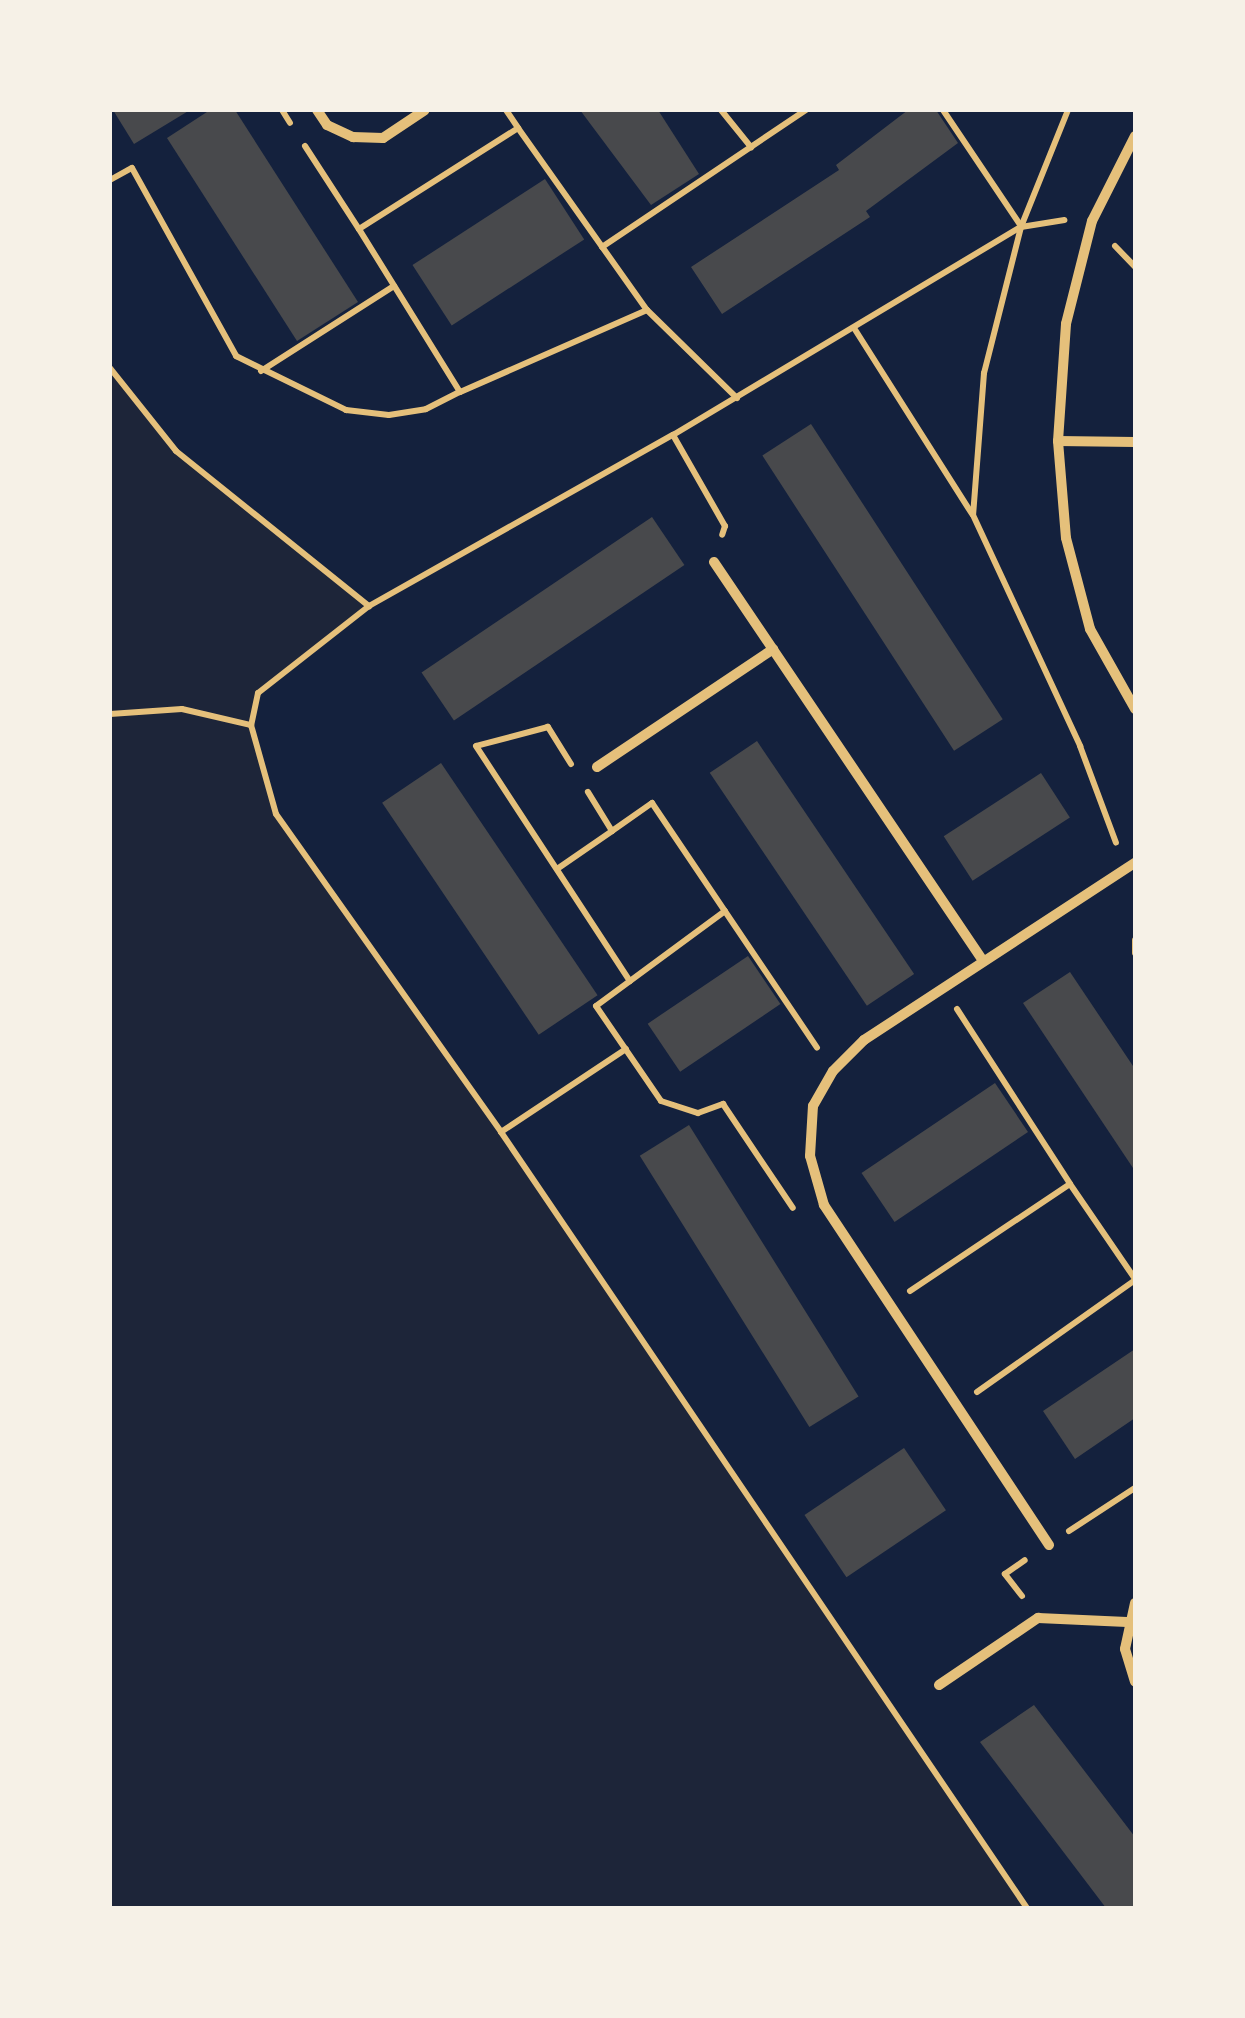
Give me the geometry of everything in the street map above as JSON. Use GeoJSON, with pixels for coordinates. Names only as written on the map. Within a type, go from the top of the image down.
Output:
{"type":"FeatureCollection","features":[{"type":"Feature","properties":{"kind":"street"},"geometry":{"type":"LineString","coordinates":[[317,110],[327,125],[353,136],[383,138],[425,110]]}},
{"type":"Feature","properties":{"kind":"street"},"geometry":{"type":"LineString","coordinates":[[1135,136],[1092,221],[1066,324],[1058,440],[1066,538],[1090,629],[1135,709]]}},
{"type":"Feature","properties":{"kind":"street"},"geometry":{"type":"LineString","coordinates":[[1058,440],[1135,442]]}},
{"type":"Feature","properties":{"kind":"street"},"geometry":{"type":"LineString","coordinates":[[714,562],[983,962]]}},
{"type":"Feature","properties":{"kind":"street"},"geometry":{"type":"LineString","coordinates":[[597,767],[772,649]]}},
{"type":"Feature","properties":{"kind":"street"},"geometry":{"type":"LineString","coordinates":[[1049,1544],[824,1205],[810,1156],[813,1106],[833,1071],[864,1040],[1131,866]]}},
{"type":"Feature","properties":{"kind":"street"},"geometry":{"type":"LineString","coordinates":[[1135,1604],[1127,1622],[1125,1649],[1135,1680]]}},
{"type":"Feature","properties":{"kind":"street"},"geometry":{"type":"LineString","coordinates":[[939,1685],[1038,1618],[1127,1622]]}},
{"type":"Feature","properties":{"kind":"path"},"geometry":{"type":"LineString","coordinates":[[282,110],[460,392]]}},
{"type":"Feature","properties":{"kind":"path"},"geometry":{"type":"LineString","coordinates":[[506,110],[648,310],[737,398]]}},
{"type":"Feature","properties":{"kind":"path"},"geometry":{"type":"LineString","coordinates":[[721,110],[751,146]]}},
{"type":"Feature","properties":{"kind":"path"},"geometry":{"type":"LineString","coordinates":[[602,246],[806,110]]}},
{"type":"Feature","properties":{"kind":"path"},"geometry":{"type":"LineString","coordinates":[[943,110],[1021,227]]}},
{"type":"Feature","properties":{"kind":"path"},"geometry":{"type":"LineString","coordinates":[[972,516],[984,373],[1021,227],[1068,110]]}},
{"type":"Feature","properties":{"kind":"path"},"geometry":{"type":"LineString","coordinates":[[359,229],[518,128]]}},
{"type":"Feature","properties":{"kind":"path"},"geometry":{"type":"LineString","coordinates":[[110,180],[132,168],[217,331],[236,356],[346,410],[389,415],[426,409],[648,310]]}},
{"type":"Feature","properties":{"kind":"path"},"geometry":{"type":"LineString","coordinates":[[1026,1908],[502,1132],[276,814],[252,725],[258,693],[369,606],[673,436],[1021,227],[1050,220],[1092,221],[1135,267]]}},
{"type":"Feature","properties":{"kind":"path"},"geometry":{"type":"LineString","coordinates":[[261,370],[394,286]]}},
{"type":"Feature","properties":{"kind":"path"},"geometry":{"type":"LineString","coordinates":[[854,328],[972,516],[1080,746],[1131,866]]}},
{"type":"Feature","properties":{"kind":"path"},"geometry":{"type":"LineString","coordinates":[[110,368],[176,451],[369,606]]}},
{"type":"Feature","properties":{"kind":"path"},"geometry":{"type":"LineString","coordinates":[[673,436],[725,526],[714,562]]}},
{"type":"Feature","properties":{"kind":"path"},"geometry":{"type":"LineString","coordinates":[[110,714],[182,709],[252,725]]}},
{"type":"Feature","properties":{"kind":"path"},"geometry":{"type":"LineString","coordinates":[[612,830],[548,728],[476,746],[630,981]]}},
{"type":"Feature","properties":{"kind":"path"},"geometry":{"type":"LineString","coordinates":[[557,869],[652,804],[833,1071]]}},
{"type":"Feature","properties":{"kind":"path"},"geometry":{"type":"LineString","coordinates":[[725,912],[596,1006],[662,1101],[698,1114],[723,1104],[794,1208],[824,1205]]}},
{"type":"Feature","properties":{"kind":"path"},"geometry":{"type":"LineString","coordinates":[[1135,940],[1135,953]]}},
{"type":"Feature","properties":{"kind":"path"},"geometry":{"type":"LineString","coordinates":[[942,987],[1135,1280],[958,1406]]}},
{"type":"Feature","properties":{"kind":"path"},"geometry":{"type":"LineString","coordinates":[[502,1132],[626,1049]]}},
{"type":"Feature","properties":{"kind":"path"},"geometry":{"type":"LineString","coordinates":[[889,1306],[1070,1184]]}},
{"type":"Feature","properties":{"kind":"shaded area"},"geometry":{"type":"Polygon","coordinates":[[[110,368],[176,451],[369,606],[258,693],[251,725],[276,814],[501,1132],[1027,1908],[110,1908],[110,368]]]}},
{"type":"Feature","properties":{"kind":"building"},"geometry":{"type":"Polygon","coordinates":[[[113,110],[190,110],[134,144],[113,110]]]}},
{"type":"Feature","properties":{"kind":"building"},"geometry":{"type":"Polygon","coordinates":[[[210,110],[235,110],[358,302],[297,341],[167,138],[210,110]]]}},
{"type":"Feature","properties":{"kind":"building"},"geometry":{"type":"Polygon","coordinates":[[[580,110],[658,110],[699,174],[651,205],[580,110]]]}},
{"type":"Feature","properties":{"kind":"building"},"geometry":{"type":"Polygon","coordinates":[[[908,110],[936,110],[958,143],[866,211],[870,217],[722,314],[691,267],[839,170],[836,165],[908,110]]]}},
{"type":"Feature","properties":{"kind":"building"},"geometry":{"type":"Polygon","coordinates":[[[545,179],[584,239],[452,325],[412,265],[545,179]]]}},
{"type":"Feature","properties":{"kind":"building"},"geometry":{"type":"Polygon","coordinates":[[[811,424],[1003,719],[954,751],[762,456],[811,424]]]}},
{"type":"Feature","properties":{"kind":"building"},"geometry":{"type":"Polygon","coordinates":[[[652,517],[684,565],[454,721],[422,672],[652,517]]]}},
{"type":"Feature","properties":{"kind":"building"},"geometry":{"type":"Polygon","coordinates":[[[757,741],[914,974],[867,1006],[710,773],[757,741]]]}},
{"type":"Feature","properties":{"kind":"building"},"geometry":{"type":"Polygon","coordinates":[[[441,763],[598,995],[539,1035],[382,803],[441,763]]]}},
{"type":"Feature","properties":{"kind":"building"},"geometry":{"type":"Polygon","coordinates":[[[1041,773],[1070,817],[973,881],[944,836],[1041,773]]]}},
{"type":"Feature","properties":{"kind":"building"},"geometry":{"type":"Polygon","coordinates":[[[748,956],[780,1004],[680,1072],[648,1024],[748,956]]]}},
{"type":"Feature","properties":{"kind":"building"},"geometry":{"type":"Polygon","coordinates":[[[1070,972],[1135,1069],[1135,1171],[1023,1003],[1070,972]]]}},
{"type":"Feature","properties":{"kind":"building"},"geometry":{"type":"Polygon","coordinates":[[[995,1083],[1028,1132],[895,1222],[862,1173],[995,1083]]]}},
{"type":"Feature","properties":{"kind":"building"},"geometry":{"type":"Polygon","coordinates":[[[689,1125],[859,1396],[809,1427],[640,1156],[689,1125]]]}},
{"type":"Feature","properties":{"kind":"building"},"geometry":{"type":"Polygon","coordinates":[[[1135,1349],[1135,1418],[1075,1459],[1043,1411],[1135,1349]]]}},
{"type":"Feature","properties":{"kind":"building"},"geometry":{"type":"Polygon","coordinates":[[[904,1448],[946,1510],[846,1577],[805,1515],[904,1448]]]}},
{"type":"Feature","properties":{"kind":"building"},"geometry":{"type":"Polygon","coordinates":[[[1034,1705],[1135,1837],[1135,1908],[1106,1908],[980,1742],[1034,1705]]]}}]}
